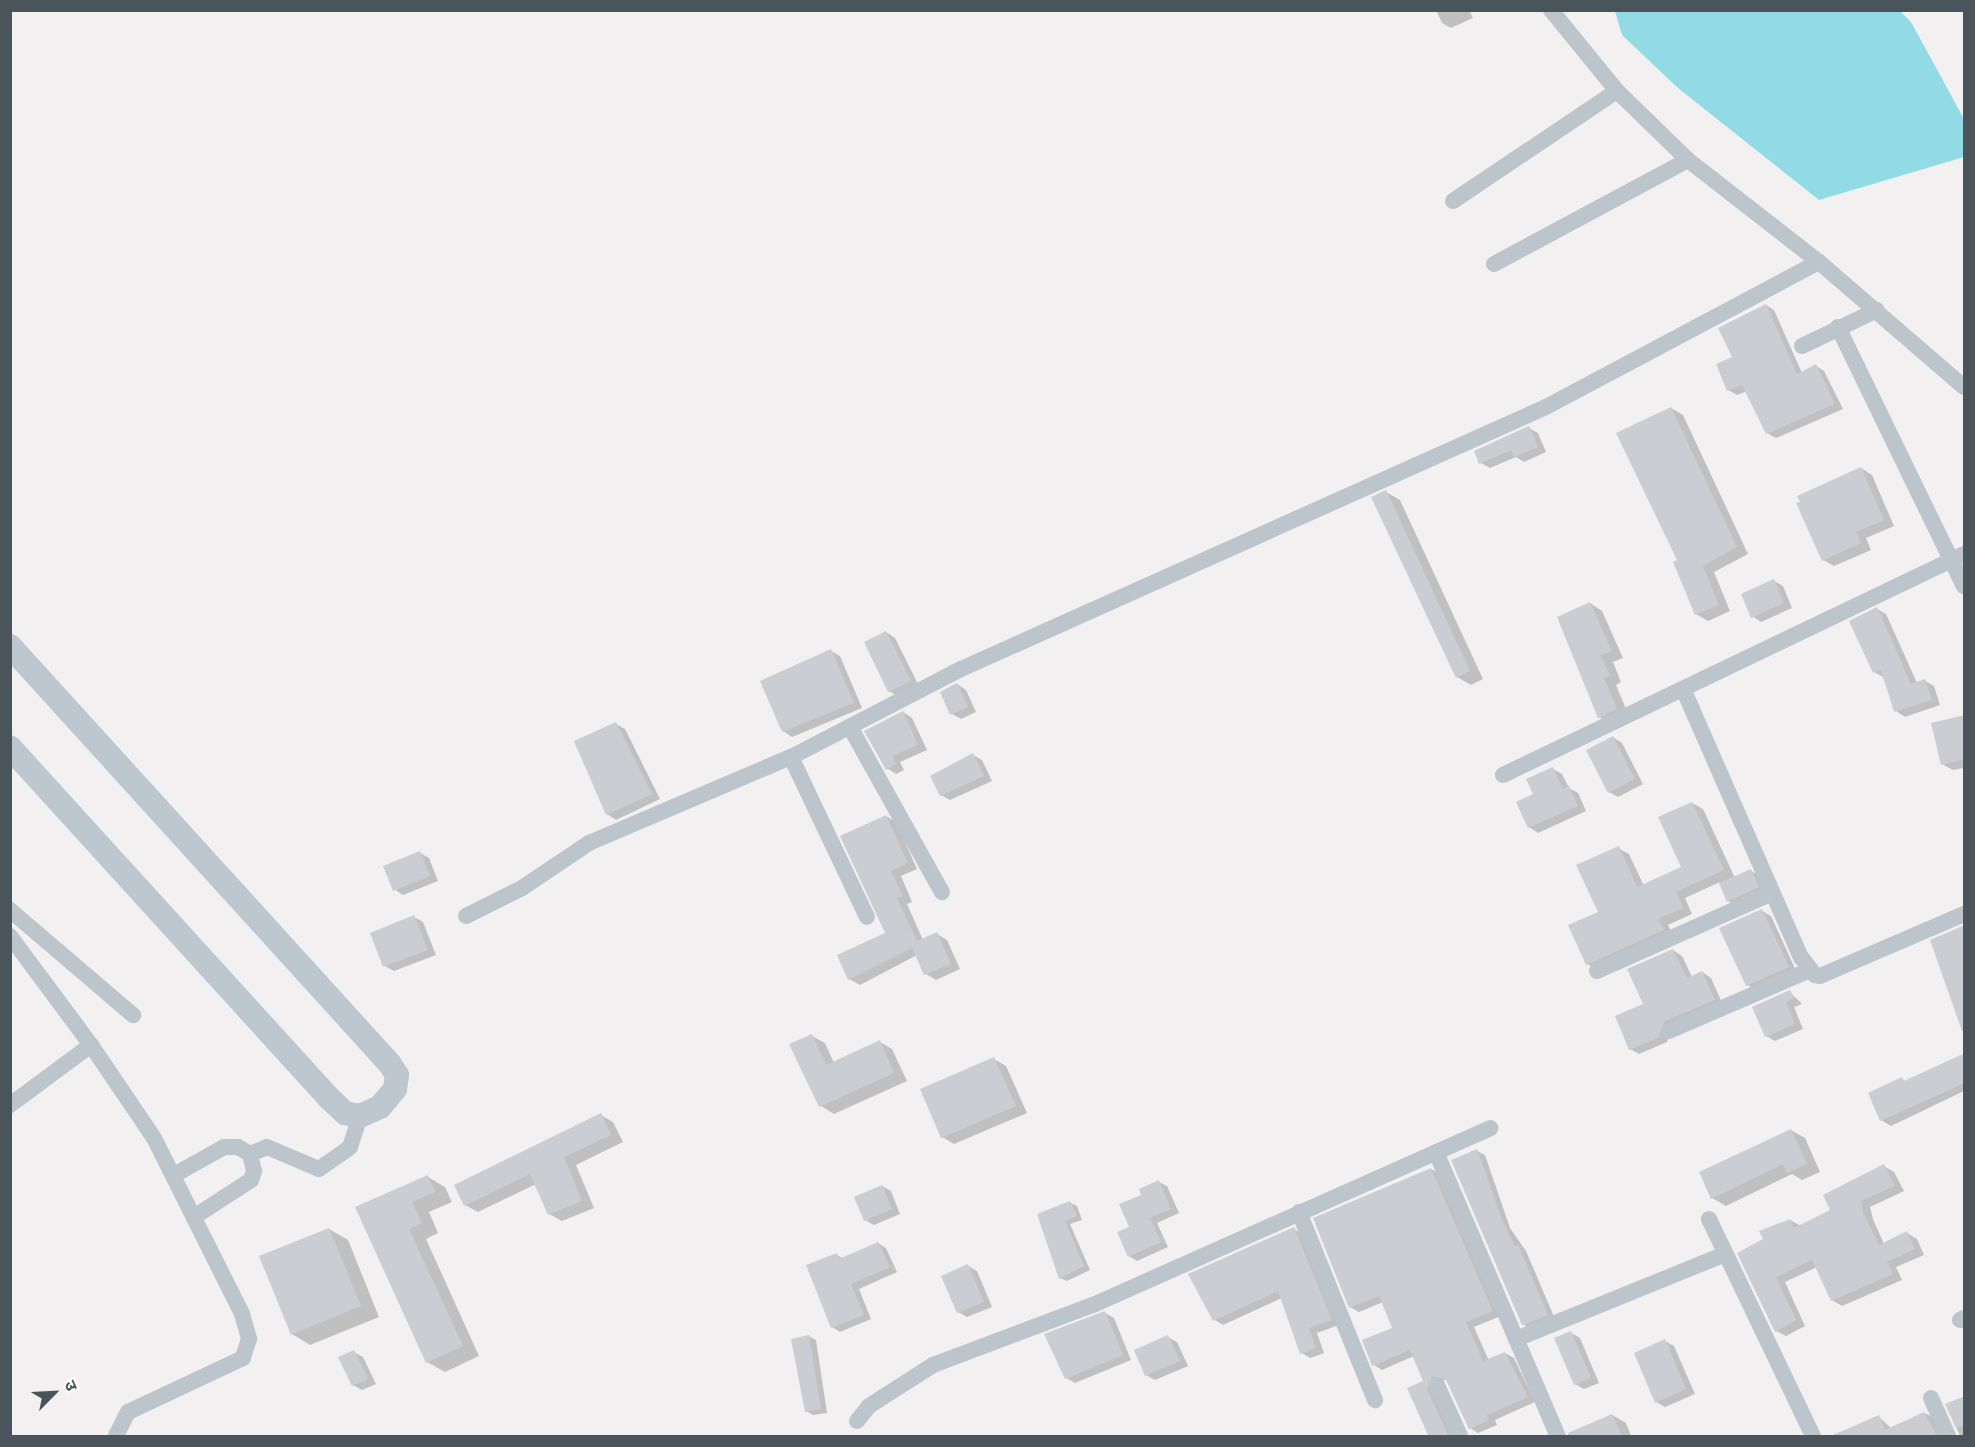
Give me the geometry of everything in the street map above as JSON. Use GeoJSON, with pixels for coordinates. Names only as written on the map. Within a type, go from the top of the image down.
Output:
{"type":"FeatureCollection","features":[{"type":"Feature","properties":{"kind":"street"},"geometry":{"type":"LineString","coordinates":[[1551,10],[1617,91],[1688,160],[1819,262],[1965,387]]}},
{"type":"Feature","properties":{"kind":"street"},"geometry":{"type":"LineString","coordinates":[[1453,201],[1617,91]]}},
{"type":"Feature","properties":{"kind":"street"},"geometry":{"type":"LineString","coordinates":[[1494,264],[1688,160]]}},
{"type":"Feature","properties":{"kind":"street"},"geometry":{"type":"LineString","coordinates":[[466,916],[522,888],[589,843],[791,757],[961,669],[1546,408],[1819,262]]}},
{"type":"Feature","properties":{"kind":"street"},"geometry":{"type":"LineString","coordinates":[[1802,346],[1877,310]]}},
{"type":"Feature","properties":{"kind":"street"},"geometry":{"type":"LineString","coordinates":[[1838,327],[1958,557],[1965,585]]}},
{"type":"Feature","properties":{"kind":"street"},"geometry":{"type":"LineString","coordinates":[[1503,775],[1684,691],[1958,557]]}},
{"type":"Feature","properties":{"kind":"street"},"geometry":{"type":"LineString","coordinates":[[10,646],[390,1064],[397,1075],[395,1089],[381,1107],[360,1116],[345,1113],[329,1098],[10,747]]}},
{"type":"Feature","properties":{"kind":"street"},"geometry":{"type":"LineString","coordinates":[[1684,691],[1772,893],[1810,970],[1820,976],[1965,914]]}},
{"type":"Feature","properties":{"kind":"street"},"geometry":{"type":"LineString","coordinates":[[850,728],[942,892]]}},
{"type":"Feature","properties":{"kind":"street"},"geometry":{"type":"LineString","coordinates":[[791,757],[867,916]]}},
{"type":"Feature","properties":{"kind":"street"},"geometry":{"type":"LineString","coordinates":[[1597,971],[1772,893]]}},
{"type":"Feature","properties":{"kind":"street"},"geometry":{"type":"LineString","coordinates":[[10,910],[133,1015]]}},
{"type":"Feature","properties":{"kind":"street"},"geometry":{"type":"LineString","coordinates":[[10,936],[91,1045],[174,1175],[242,1314],[249,1339],[243,1358],[128,1412],[117,1437]]}},
{"type":"Feature","properties":{"kind":"street"},"geometry":{"type":"LineString","coordinates":[[1669,1031],[1810,970]]}},
{"type":"Feature","properties":{"kind":"street"},"geometry":{"type":"LineString","coordinates":[[10,1105],[91,1045]]}},
{"type":"Feature","properties":{"kind":"street"},"geometry":{"type":"LineString","coordinates":[[250,1154],[267,1147],[320,1169],[350,1147],[360,1116]]}},
{"type":"Feature","properties":{"kind":"street"},"geometry":{"type":"LineString","coordinates":[[857,1421],[869,1406],[933,1365],[1093,1305],[1490,1128]]}},
{"type":"Feature","properties":{"kind":"street"},"geometry":{"type":"LineString","coordinates":[[174,1175],[224,1148],[238,1147],[250,1154],[254,1171],[251,1180],[194,1217]]}},
{"type":"Feature","properties":{"kind":"street"},"geometry":{"type":"LineString","coordinates":[[1436,1152],[1558,1437]]}},
{"type":"Feature","properties":{"kind":"street"},"geometry":{"type":"LineString","coordinates":[[1299,1212],[1375,1400]]}},
{"type":"Feature","properties":{"kind":"street"},"geometry":{"type":"LineString","coordinates":[[1709,1219],[1813,1437]]}},
{"type":"Feature","properties":{"kind":"street"},"geometry":{"type":"LineString","coordinates":[[1516,1340],[1725,1254]]}},
{"type":"Feature","properties":{"kind":"street"},"geometry":{"type":"LineString","coordinates":[[1437,1385],[1460,1437]]}},
{"type":"Feature","properties":{"kind":"street"},"geometry":{"type":"LineString","coordinates":[[1931,1398],[1948,1437]]}},
{"type":"Feature","properties":{"kind":"water"},"geometry":{"type":"Polygon","coordinates":[[[1615,11],[1900,11],[1911,22],[1964,119],[1964,157],[1819,200],[1678,88],[1622,35],[1615,11]]]}},
{"type":"Feature","properties":{"kind":"building"},"geometry":{"type":"Polygon","coordinates":[[[1766,304],[1797,374],[1816,364],[1835,404],[1766,434],[1742,385],[1727,391],[1716,364],[1732,357],[1718,328],[1766,304]]]}},
{"type":"Feature","properties":{"kind":"building"},"geometry":{"type":"Polygon","coordinates":[[[1671,407],[1737,547],[1703,566],[1719,605],[1695,615],[1673,562],[1677,560],[1616,433],[1671,407]]]}},
{"type":"Feature","properties":{"kind":"building"},"geometry":{"type":"Polygon","coordinates":[[[1529,426],[1538,447],[1514,457],[1511,450],[1479,464],[1474,451],[1529,426]]]}},
{"type":"Feature","properties":{"kind":"building"},"geometry":{"type":"Polygon","coordinates":[[[1861,467],[1884,520],[1856,532],[1861,543],[1822,561],[1796,503],[1800,502],[1797,496],[1861,467]]]}},
{"type":"Feature","properties":{"kind":"building"},"geometry":{"type":"Polygon","coordinates":[[[1386,490],[1470,671],[1456,678],[1371,497],[1386,490]]]}},
{"type":"Feature","properties":{"kind":"building"},"geometry":{"type":"Polygon","coordinates":[[[1774,579],[1784,603],[1751,618],[1741,594],[1774,579]]]}},
{"type":"Feature","properties":{"kind":"building"},"geometry":{"type":"Polygon","coordinates":[[[1590,602],[1612,651],[1601,655],[1610,676],[1604,678],[1617,709],[1598,718],[1557,617],[1590,602]]]}},
{"type":"Feature","properties":{"kind":"building"},"geometry":{"type":"Polygon","coordinates":[[[1877,607],[1911,684],[1925,679],[1932,700],[1894,712],[1881,670],[1873,673],[1849,621],[1877,607]]]}},
{"type":"Feature","properties":{"kind":"building"},"geometry":{"type":"Polygon","coordinates":[[[886,631],[911,681],[888,692],[864,642],[886,631]]]}},
{"type":"Feature","properties":{"kind":"building"},"geometry":{"type":"Polygon","coordinates":[[[831,649],[854,703],[782,732],[760,681],[831,649]]]}},
{"type":"Feature","properties":{"kind":"building"},"geometry":{"type":"Polygon","coordinates":[[[957,683],[968,707],[950,715],[940,692],[957,683]]]}},
{"type":"Feature","properties":{"kind":"building"},"geometry":{"type":"Polygon","coordinates":[[[903,711],[918,745],[892,756],[896,764],[886,770],[864,731],[903,711]]]}},
{"type":"Feature","properties":{"kind":"building"},"geometry":{"type":"Polygon","coordinates":[[[1965,715],[1965,759],[1941,765],[1931,723],[1965,715]]]}},
{"type":"Feature","properties":{"kind":"building"},"geometry":{"type":"Polygon","coordinates":[[[616,722],[652,794],[606,815],[574,741],[616,722]]]}},
{"type":"Feature","properties":{"kind":"building"},"geometry":{"type":"Polygon","coordinates":[[[1613,736],[1635,779],[1608,793],[1586,750],[1613,736]]]}},
{"type":"Feature","properties":{"kind":"building"},"geometry":{"type":"Polygon","coordinates":[[[973,753],[984,776],[940,796],[930,776],[973,753]]]}},
{"type":"Feature","properties":{"kind":"building"},"geometry":{"type":"Polygon","coordinates":[[[1553,767],[1563,789],[1569,786],[1578,806],[1528,828],[1516,802],[1533,794],[1526,779],[1553,767]]]}},
{"type":"Feature","properties":{"kind":"building"},"geometry":{"type":"Polygon","coordinates":[[[1692,802],[1724,870],[1676,892],[1683,908],[1658,919],[1664,930],[1586,965],[1568,925],[1598,912],[1576,865],[1619,846],[1637,887],[1681,867],[1658,817],[1692,802]]]}},
{"type":"Feature","properties":{"kind":"building"},"geometry":{"type":"Polygon","coordinates":[[[886,815],[908,863],[891,871],[903,896],[897,898],[917,941],[937,932],[951,964],[924,975],[912,948],[848,980],[837,955],[885,933],[840,836],[886,815]]]}},
{"type":"Feature","properties":{"kind":"building"},"geometry":{"type":"Polygon","coordinates":[[[420,851],[430,876],[393,891],[383,866],[420,851]]]}},
{"type":"Feature","properties":{"kind":"building"},"geometry":{"type":"Polygon","coordinates":[[[1751,869],[1759,887],[1727,902],[1719,883],[1751,869]]]}},
{"type":"Feature","properties":{"kind":"building"},"geometry":{"type":"Polygon","coordinates":[[[1762,909],[1789,967],[1746,986],[1719,928],[1762,909]]]}},
{"type":"Feature","properties":{"kind":"building"},"geometry":{"type":"Polygon","coordinates":[[[414,915],[428,950],[383,967],[370,933],[414,915]]]}},
{"type":"Feature","properties":{"kind":"building"},"geometry":{"type":"Polygon","coordinates":[[[1965,925],[1965,1031],[1962,1031],[1930,940],[1965,925]]]}},
{"type":"Feature","properties":{"kind":"building"},"geometry":{"type":"Polygon","coordinates":[[[1673,949],[1687,978],[1702,971],[1715,1000],[1665,1021],[1658,1038],[1629,1050],[1615,1016],[1643,1004],[1627,969],[1673,949]]]}},
{"type":"Feature","properties":{"kind":"building"},"geometry":{"type":"Polygon","coordinates":[[[1790,990],[1794,998],[1786,1002],[1795,1024],[1765,1037],[1752,1007],[1790,990]]]}},
{"type":"Feature","properties":{"kind":"building"},"geometry":{"type":"Polygon","coordinates":[[[812,1034],[826,1065],[880,1040],[894,1073],[819,1107],[789,1044],[812,1034]]]}},
{"type":"Feature","properties":{"kind":"building"},"geometry":{"type":"Polygon","coordinates":[[[1965,1053],[1965,1083],[1880,1121],[1868,1093],[1902,1077],[1904,1081],[1965,1053]]]}},
{"type":"Feature","properties":{"kind":"building"},"geometry":{"type":"Polygon","coordinates":[[[994,1057],[1016,1106],[941,1138],[920,1089],[994,1057]]]}},
{"type":"Feature","properties":{"kind":"building"},"geometry":{"type":"Polygon","coordinates":[[[601,1113],[611,1135],[564,1157],[582,1201],[548,1215],[530,1174],[464,1206],[454,1185],[601,1113]]]}},
{"type":"Feature","properties":{"kind":"building"},"geometry":{"type":"Polygon","coordinates":[[[1791,1129],[1807,1164],[1787,1173],[1783,1164],[1711,1199],[1699,1172],[1791,1129]]]}},
{"type":"Feature","properties":{"kind":"building"},"geometry":{"type":"Polygon","coordinates":[[[1477,1149],[1503,1222],[1515,1246],[1518,1245],[1548,1315],[1522,1325],[1451,1160],[1477,1149]]]}},
{"type":"Feature","properties":{"kind":"building"},"geometry":{"type":"Polygon","coordinates":[[[1884,1164],[1895,1186],[1861,1201],[1863,1212],[1879,1245],[1907,1231],[1915,1249],[1887,1262],[1893,1274],[1831,1301],[1812,1260],[1776,1277],[1796,1320],[1775,1332],[1737,1253],[1763,1239],[1759,1231],[1790,1219],[1794,1228],[1830,1210],[1823,1195],[1884,1164]]]}},
{"type":"Feature","properties":{"kind":"building"},"geometry":{"type":"Polygon","coordinates":[[[1431,1168],[1493,1311],[1466,1322],[1483,1361],[1505,1352],[1528,1397],[1487,1415],[1489,1420],[1469,1429],[1446,1380],[1432,1376],[1427,1389],[1449,1437],[1429,1437],[1407,1388],[1423,1381],[1410,1350],[1372,1366],[1362,1340],[1392,1328],[1379,1296],[1349,1308],[1313,1218],[1431,1168]]]}},
{"type":"Feature","properties":{"kind":"building"},"geometry":{"type":"Polygon","coordinates":[[[428,1175],[435,1192],[412,1202],[422,1223],[409,1229],[463,1346],[426,1363],[355,1207],[428,1175]]]}},
{"type":"Feature","properties":{"kind":"building"},"geometry":{"type":"Polygon","coordinates":[[[1159,1180],[1171,1209],[1150,1218],[1161,1242],[1128,1257],[1117,1232],[1129,1227],[1119,1204],[1141,1195],[1139,1189],[1159,1180]]]}},
{"type":"Feature","properties":{"kind":"building"},"geometry":{"type":"Polygon","coordinates":[[[882,1185],[892,1209],[864,1221],[854,1197],[882,1185]]]}},
{"type":"Feature","properties":{"kind":"building"},"geometry":{"type":"Polygon","coordinates":[[[1070,1201],[1077,1216],[1065,1221],[1084,1266],[1059,1279],[1037,1214],[1070,1201]]]}},
{"type":"Feature","properties":{"kind":"building"},"geometry":{"type":"Polygon","coordinates":[[[1294,1227],[1332,1320],[1309,1328],[1316,1348],[1300,1354],[1278,1291],[1213,1321],[1188,1274],[1294,1227]]]}},
{"type":"Feature","properties":{"kind":"building"},"geometry":{"type":"Polygon","coordinates":[[[329,1228],[361,1306],[291,1335],[259,1256],[329,1228]]]}},
{"type":"Feature","properties":{"kind":"building"},"geometry":{"type":"Polygon","coordinates":[[[878,1242],[890,1267],[851,1284],[864,1315],[831,1328],[806,1265],[837,1253],[839,1259],[878,1242]]]}},
{"type":"Feature","properties":{"kind":"building"},"geometry":{"type":"Polygon","coordinates":[[[968,1264],[984,1302],[957,1313],[941,1276],[968,1264]]]}},
{"type":"Feature","properties":{"kind":"building"},"geometry":{"type":"Polygon","coordinates":[[[1105,1311],[1123,1355],[1065,1379],[1044,1334],[1105,1311]]]}},
{"type":"Feature","properties":{"kind":"building"},"geometry":{"type":"Polygon","coordinates":[[[1571,1331],[1591,1378],[1574,1385],[1554,1338],[1571,1331]]]}},
{"type":"Feature","properties":{"kind":"building"},"geometry":{"type":"Polygon","coordinates":[[[809,1335],[821,1409],[805,1412],[791,1339],[809,1335]]]}},
{"type":"Feature","properties":{"kind":"building"},"geometry":{"type":"Polygon","coordinates":[[[1168,1335],[1180,1361],[1145,1376],[1134,1350],[1168,1335]]]}},
{"type":"Feature","properties":{"kind":"building"},"geometry":{"type":"Polygon","coordinates":[[[1665,1339],[1686,1389],[1655,1403],[1634,1353],[1665,1339]]]}},
{"type":"Feature","properties":{"kind":"building"},"geometry":{"type":"Polygon","coordinates":[[[354,1350],[368,1379],[352,1386],[338,1357],[354,1350]]]}},
{"type":"Feature","properties":{"kind":"building"},"geometry":{"type":"Polygon","coordinates":[[[1965,1396],[1965,1425],[1956,1428],[1945,1404],[1965,1396]]]}},
{"type":"Feature","properties":{"kind":"building"},"geometry":{"type":"Polygon","coordinates":[[[1924,1412],[1937,1436],[1829,1437],[1879,1415],[1885,1430],[1924,1412]]]}},
{"type":"Feature","properties":{"kind":"building"},"geometry":{"type":"Polygon","coordinates":[[[1612,1414],[1622,1437],[1568,1437],[1568,1433],[1612,1414]]]}}]}
